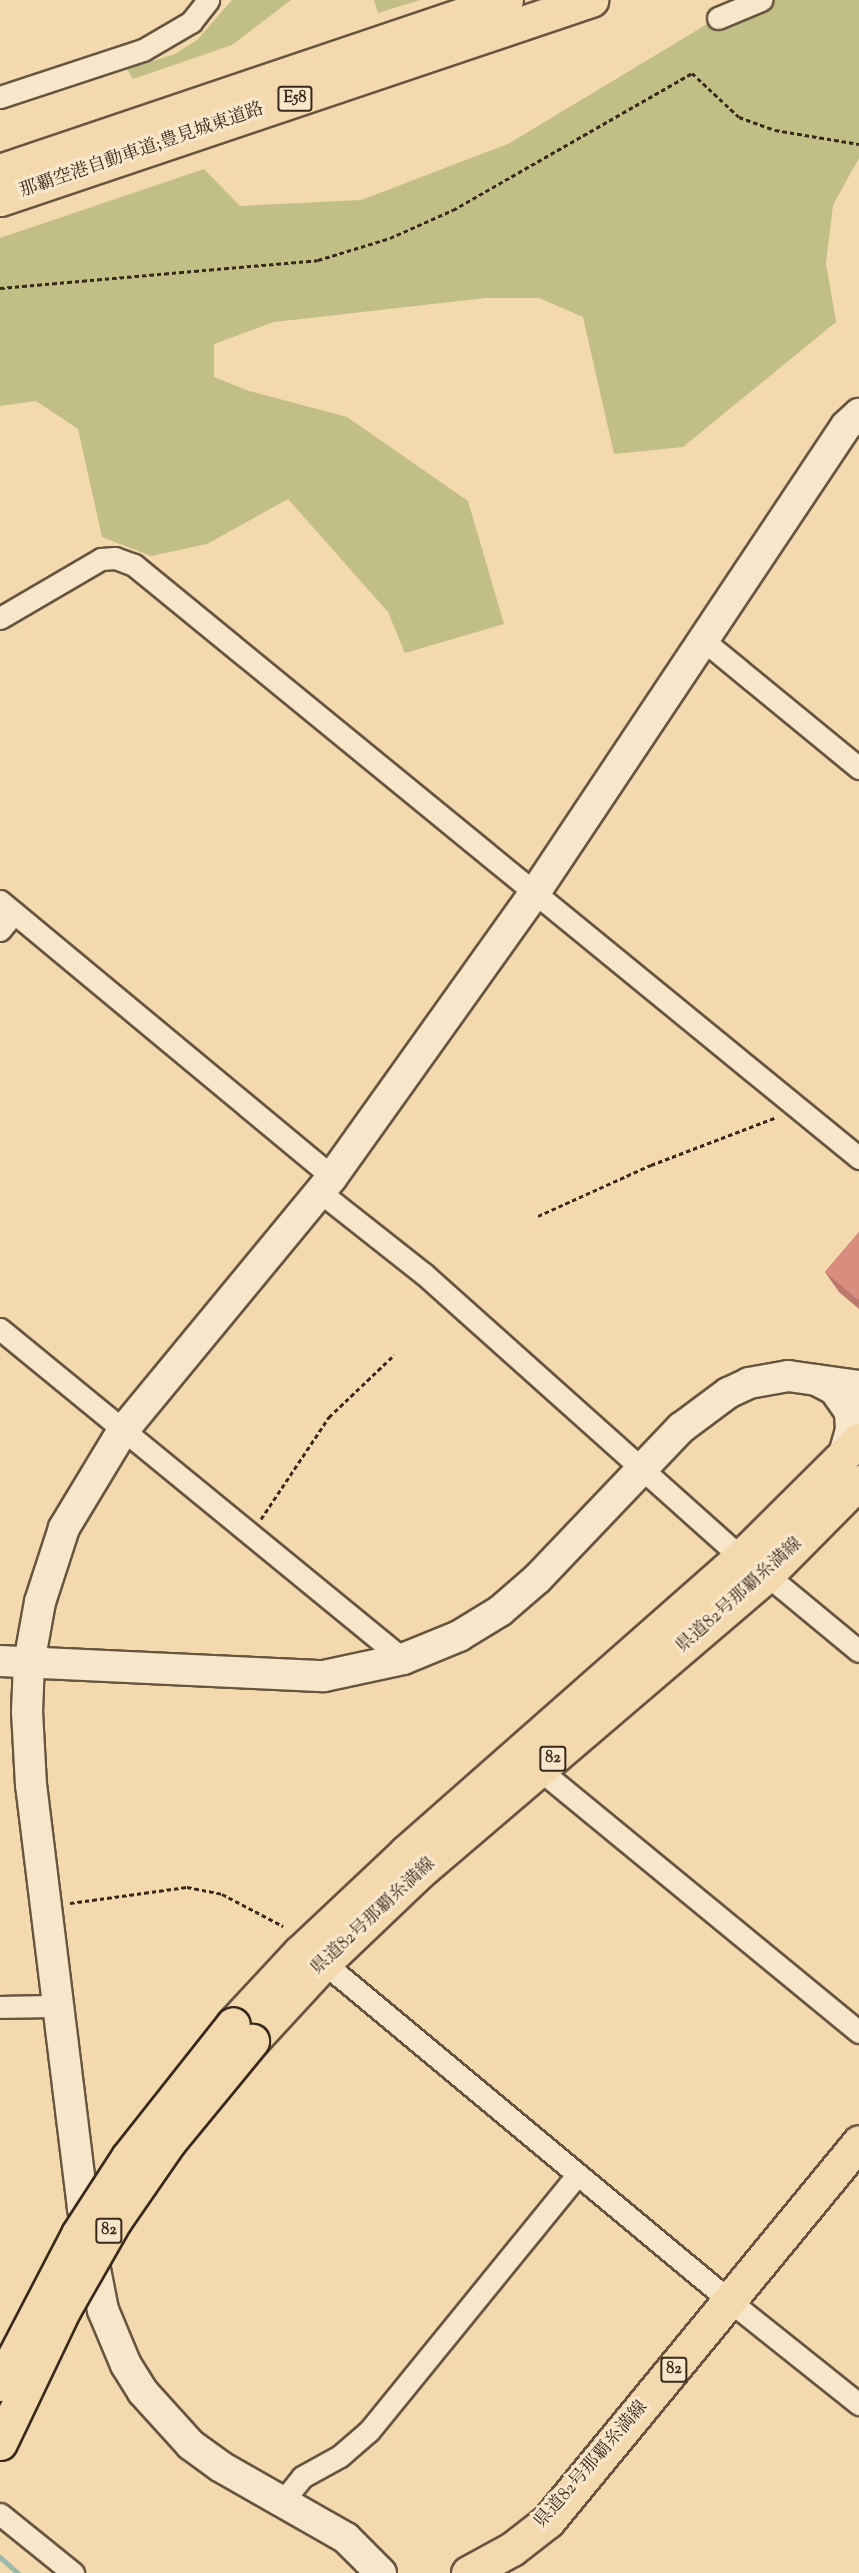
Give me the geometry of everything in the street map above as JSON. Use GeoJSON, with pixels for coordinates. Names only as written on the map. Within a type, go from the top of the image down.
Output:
{"type":"FeatureCollection","features":[{"type":"Feature","properties":{"kind":"main road","name":"那覇空港自動車道;豊見城東道路"},"geometry":{"type":"LineString","coordinates":[[0,171],[506,0]]}},
{"type":"Feature","properties":{"kind":"main road","name":"那覇空港自動車道;豊見城東道路"},"geometry":{"type":"LineString","coordinates":[[0,199],[591,0]]}},
{"type":"Feature","properties":{"kind":"main road","name":"県道82号那覇糸満線"},"geometry":{"type":"LineString","coordinates":[[0,2384],[78,2234],[128,2157],[242,2032],[324,1963],[417,1874],[540,1770],[754,1566],[854,1459]]}},
{"type":"Feature","properties":{"kind":"main road","name":"県道82号那覇糸満線"},"geometry":{"type":"LineString","coordinates":[[0,2443],[60,2317],[115,2220],[242,2032],[299,1953],[406,1852],[754,1566]]}},
{"type":"Feature","properties":{"kind":"main road","name":"県道82号那覇糸満線"},"geometry":{"type":"LineString","coordinates":[[468,2573],[512,2549],[548,2521],[859,2142]]}},
{"type":"Feature","properties":{"kind":"street"},"geometry":{"type":"LineString","coordinates":[[0,97],[143,51],[191,22],[208,0]]}},
{"type":"Feature","properties":{"kind":"street"},"geometry":{"type":"LineString","coordinates":[[718,18],[761,0]]}},
{"type":"Feature","properties":{"kind":"street"},"geometry":{"type":"LineString","coordinates":[[381,2573],[346,2538],[282,2502],[191,2445],[164,2419],[126,2365],[103,2310],[83,2208],[56,2006],[30,1774],[27,1712],[15,1662],[40,1602],[64,1528],[122,1432],[326,1184],[534,894],[846,426],[859,414]]}},
{"type":"Feature","properties":{"kind":"street"},"geometry":{"type":"LineString","coordinates":[[0,618],[101,559],[115,558],[134,565],[859,1158]]}},
{"type":"Feature","properties":{"kind":"street"},"geometry":{"type":"LineString","coordinates":[[703,640],[859,768]]}},
{"type":"Feature","properties":{"kind":"street"},"geometry":{"type":"LineString","coordinates":[[0,930],[7,907],[326,1184],[638,1469],[859,1651]]}},
{"type":"Feature","properties":{"kind":"street"},"geometry":{"type":"LineString","coordinates":[[0,1329],[122,1432],[252,1533],[403,1659]]}},
{"type":"Feature","properties":{"kind":"street"},"geometry":{"type":"LineString","coordinates":[[15,1662],[324,1676],[403,1659],[459,1636],[500,1611],[537,1580],[638,1469],[681,1428],[728,1393],[749,1383],[788,1376],[809,1377],[859,1386]]}},
{"type":"Feature","properties":{"kind":"street"},"geometry":{"type":"LineString","coordinates":[[809,1377],[834,1389],[850,1412],[854,1459]]}},
{"type":"Feature","properties":{"kind":"street"},"geometry":{"type":"LineString","coordinates":[[540,1770],[859,2032]]}},
{"type":"Feature","properties":{"kind":"street"},"geometry":{"type":"LineString","coordinates":[[324,1963],[730,2302],[859,2404]]}},
{"type":"Feature","properties":{"kind":"street"},"geometry":{"type":"LineString","coordinates":[[0,2007],[56,2006]]}},
{"type":"Feature","properties":{"kind":"street"},"geometry":{"type":"LineString","coordinates":[[282,2502],[302,2476],[340,2456],[369,2431],[577,2175]]}},
{"type":"Feature","properties":{"kind":"street"},"geometry":{"type":"LineString","coordinates":[[0,2514],[73,2573]]}},
{"type":"Feature","properties":{"kind":"path"},"geometry":{"type":"LineString","coordinates":[[0,288],[318,260],[390,238],[453,210],[692,73],[739,117],[775,130],[859,144]]}},
{"type":"Feature","properties":{"kind":"path"},"geometry":{"type":"LineString","coordinates":[[538,1216],[651,1165],[798,1109]]}},
{"type":"Feature","properties":{"kind":"path"},"geometry":{"type":"LineString","coordinates":[[252,1533],[329,1417],[394,1355]]}},
{"type":"Feature","properties":{"kind":"path"},"geometry":{"type":"LineString","coordinates":[[45,1906],[187,1887],[222,1894],[283,1926]]}},
{"type":"Feature","properties":{"kind":"shaded area"},"geometry":{"type":"Polygon","coordinates":[[[232,0],[291,0],[232,45],[133,79],[127,69],[175,54],[197,40],[232,0]]]}},
{"type":"Feature","properties":{"kind":"shaded area"},"geometry":{"type":"Polygon","coordinates":[[[374,0],[420,0],[378,13],[374,0]]]}},
{"type":"Feature","properties":{"kind":"shaded area"},"geometry":{"type":"Polygon","coordinates":[[[747,0],[859,0],[859,158],[833,205],[826,263],[836,322],[683,447],[614,454],[583,317],[539,298],[486,298],[274,322],[214,344],[214,377],[249,391],[347,417],[468,501],[504,624],[405,653],[388,612],[288,499],[207,544],[151,556],[102,537],[78,429],[36,401],[0,406],[0,238],[204,169],[240,206],[361,200],[508,144],[747,0]]]}},
{"type":"Feature","properties":{"kind":"building"},"geometry":{"type":"Polygon","coordinates":[[[859,1232],[859,1298],[858,1300],[825,1272],[859,1232]]]}},
{"type":"Feature","properties":{"kind":"waterway"},"geometry":{"type":"LineString","coordinates":[[0,2557],[18,2573]]}}]}
